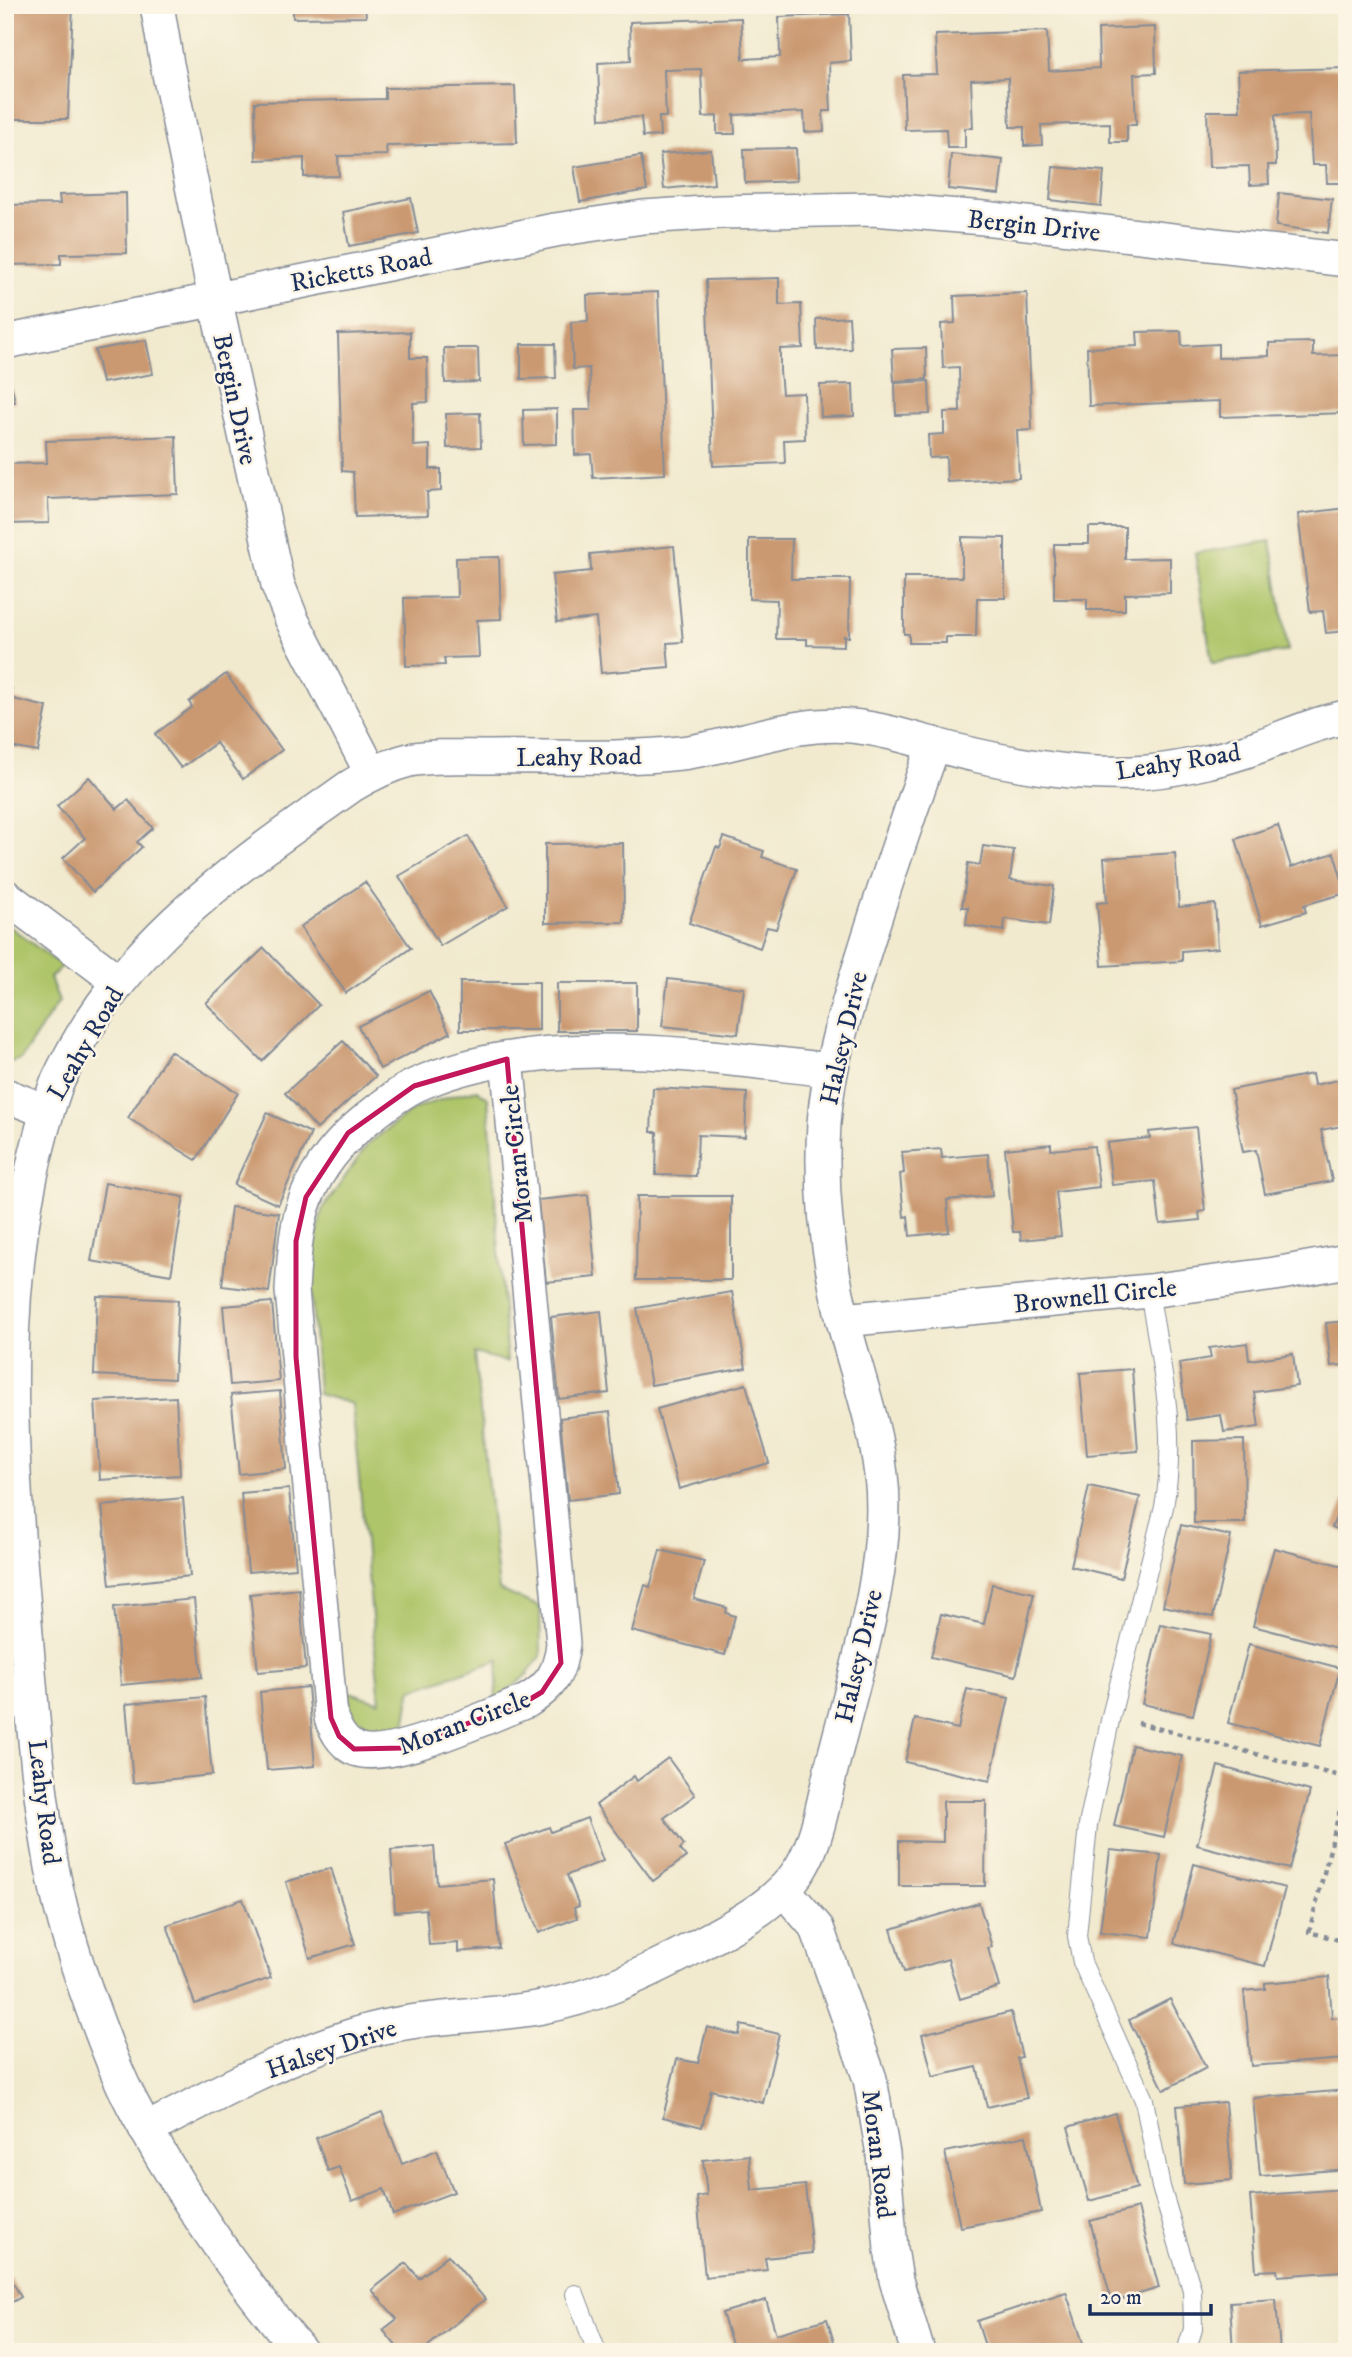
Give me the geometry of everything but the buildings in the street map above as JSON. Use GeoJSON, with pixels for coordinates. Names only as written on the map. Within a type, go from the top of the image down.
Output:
{"type":"FeatureCollection","features":[{"type":"Feature","properties":{"kind":"street","name":"Bergin Drive"},"geometry":{"type":"LineString","coordinates":[[157,5],[215,298],[278,585],[292,620],[372,774]]}},
{"type":"Feature","properties":{"kind":"street","name":"Bergin Drive"},"geometry":{"type":"LineString","coordinates":[[720,212],[873,209],[984,218],[1347,260]]}},
{"type":"Feature","properties":{"kind":"street","name":"Ricketts Road"},"geometry":{"type":"LineString","coordinates":[[5,342],[555,230],[643,217],[720,212]]}},
{"type":"Feature","properties":{"kind":"street","name":"Leahy Road"},"geometry":{"type":"LineString","coordinates":[[301,2352],[217,2244],[180,2189],[146,2130],[114,2065],[73,1950],[52,1870],[41,1781],[6,1405],[6,1304],[11,1246],[21,1189],[46,1111],[83,1034],[118,981],[177,918],[216,884],[332,799],[372,774],[408,760],[679,753],[714,748],[791,727],[822,724],[892,732],[987,758],[1074,773],[1136,773],[1196,763],[1255,748],[1294,732],[1347,717]]}},
{"type":"Feature","properties":{"kind":"street","name":"Halsey Drive"},"geometry":{"type":"LineString","coordinates":[[146,2130],[247,2077],[359,2033],[415,2020],[536,2008],[584,1997],[626,1982],[759,1910],[784,1890],[802,1867],[815,1834],[872,1604],[882,1525],[882,1478],[874,1434],[843,1320],[827,1244],[822,1187],[830,1070],[866,945],[934,744]]}},
{"type":"Feature","properties":{"kind":"street"},"geometry":{"type":"LineString","coordinates":[[5,896],[118,981]]}},
{"type":"Feature","properties":{"kind":"street","name":"Moran Circle"},"geometry":{"type":"LineString","coordinates":[[507,1059],[563,1643],[561,1663],[542,1692],[527,1701],[403,1748],[377,1753],[354,1749],[339,1736],[331,1718],[292,1290],[296,1241],[306,1197],[324,1162],[348,1133],[414,1086],[454,1070],[507,1059],[601,1051],[656,1051],[830,1070]]}},
{"type":"Feature","properties":{"kind":"street"},"geometry":{"type":"LineString","coordinates":[[5,1094],[46,1111]]}},
{"type":"Feature","properties":{"kind":"street","name":"Brownell Circle"},"geometry":{"type":"LineString","coordinates":[[843,1320],[1149,1291],[1347,1261]]}},
{"type":"Feature","properties":{"kind":"street","name":"Moran Road"},"geometry":{"type":"LineString","coordinates":[[784,1890],[817,1928],[870,2079],[883,2154],[894,2270],[918,2352]]}},
{"type":"Feature","properties":{"kind":"lane"},"geometry":{"type":"LineString","coordinates":[[1149,1291],[1167,1395],[1170,1474],[1111,1716],[1088,1825],[1077,1936],[1082,1962],[1144,2100],[1161,2187],[1192,2290],[1193,2329],[1185,2352]]}},
{"type":"Feature","properties":{"kind":"lane"},"geometry":{"type":"LineString","coordinates":[[575,2294],[597,2352]]}},
{"type":"Feature","properties":{"kind":"path"},"geometry":{"type":"LineString","coordinates":[[1111,1716],[1347,1780],[1309,1932],[1347,1942]]}},
{"type":"Feature","properties":{"kind":"highlighted area"},"geometry":{"type":"Polygon","coordinates":[[[507,1059],[561,1663],[542,1692],[527,1701],[403,1748],[354,1749],[339,1736],[331,1718],[296,1357],[296,1241],[306,1197],[348,1133],[414,1086],[507,1059]]]}},
{"type":"Feature","properties":{"kind":"green space"},"geometry":{"type":"Polygon","coordinates":[[[1271,541],[1288,651],[1212,663],[1195,553],[1271,541]]]}},
{"type":"Feature","properties":{"kind":"green space"},"geometry":{"type":"Polygon","coordinates":[[[5,923],[62,966],[50,978],[59,1001],[21,1059],[5,1064],[5,923]]]}},
{"type":"Feature","properties":{"kind":"green space"},"geometry":{"type":"Polygon","coordinates":[[[477,1090],[488,1098],[507,1362],[474,1353],[499,1590],[540,1607],[541,1656],[526,1676],[495,1702],[499,1660],[411,1690],[405,1727],[384,1733],[353,1719],[347,1691],[380,1702],[352,1404],[318,1394],[310,1272],[322,1210],[368,1144],[414,1109],[477,1090]]]}}]}
